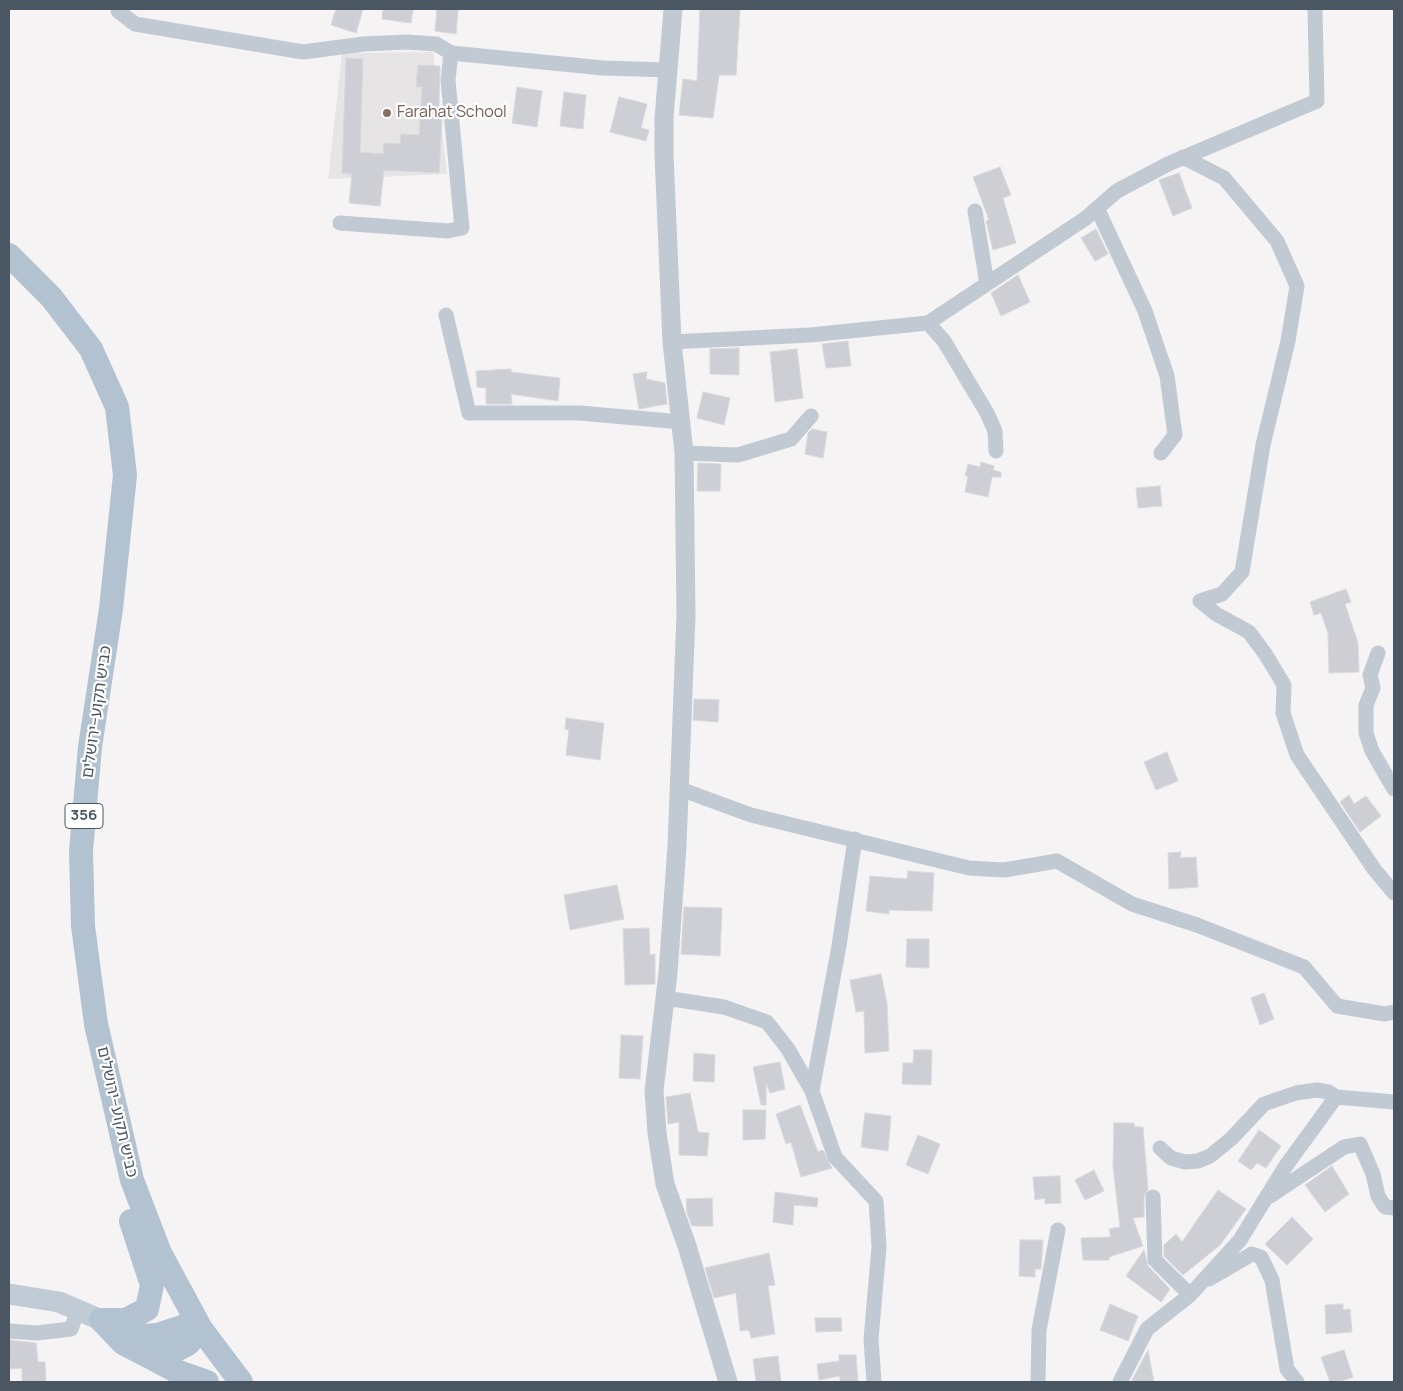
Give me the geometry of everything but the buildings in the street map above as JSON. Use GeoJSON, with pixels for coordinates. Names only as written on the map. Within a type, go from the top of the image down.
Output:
{"type":"FeatureCollection","features":[{"type":"Feature","properties":{"kind":"main road","name":"כביש תקוע–ירושלים"},"geometry":{"type":"LineString","coordinates":[[9,255],[52,297],[91,349],[116,406],[125,475],[111,609],[90,747],[81,851],[83,926],[96,1024],[132,1180],[160,1253],[200,1330],[241,1382]]}},
{"type":"Feature","properties":{"kind":"main road"},"geometry":{"type":"LineString","coordinates":[[96,1024],[87,1054],[106,1145],[152,1285],[148,1309],[126,1320],[101,1320]]}},
{"type":"Feature","properties":{"kind":"main road"},"geometry":{"type":"LineString","coordinates":[[9,1294],[59,1302],[142,1336],[158,1335],[185,1326],[200,1330],[188,1344],[170,1353],[148,1356]]}},
{"type":"Feature","properties":{"kind":"main road"},"geometry":{"type":"LineString","coordinates":[[101,1320],[123,1343],[176,1371],[207,1382]]}},
{"type":"Feature","properties":{"kind":"street"},"geometry":{"type":"LineString","coordinates":[[118,9],[118,12],[135,24],[303,52],[364,44],[407,42],[436,44],[451,53],[603,68],[668,70]]}},
{"type":"Feature","properties":{"kind":"street"},"geometry":{"type":"LineString","coordinates":[[673,9],[664,118],[664,154],[672,342],[684,453],[686,615],[680,789],[665,998],[654,1091],[657,1133],[665,1184],[687,1246],[728,1382]]}},
{"type":"Feature","properties":{"kind":"street"},"geometry":{"type":"LineString","coordinates":[[672,342],[810,335],[928,323],[1086,218],[1117,191],[1183,157],[1317,101],[1315,9]]}},
{"type":"Feature","properties":{"kind":"street"},"geometry":{"type":"LineString","coordinates":[[340,223],[448,231],[462,228],[448,80],[451,53]]}},
{"type":"Feature","properties":{"kind":"street"},"geometry":{"type":"LineString","coordinates":[[1183,157],[1224,178],[1277,241],[1297,286],[1288,341],[1263,445],[1242,572],[1222,594],[1200,601],[1216,614],[1249,632],[1266,655],[1284,685],[1283,713],[1297,754],[1374,869],[1394,893]]}},
{"type":"Feature","properties":{"kind":"street"},"geometry":{"type":"LineString","coordinates":[[1097,208],[1145,311],[1167,376],[1175,435],[1161,453]]}},
{"type":"Feature","properties":{"kind":"street"},"geometry":{"type":"LineString","coordinates":[[975,211],[987,284]]}},
{"type":"Feature","properties":{"kind":"street"},"geometry":{"type":"LineString","coordinates":[[446,315],[469,413],[580,413],[681,422]]}},
{"type":"Feature","properties":{"kind":"street"},"geometry":{"type":"LineString","coordinates":[[928,323],[944,341],[987,413],[995,431],[996,452]]}},
{"type":"Feature","properties":{"kind":"street"},"geometry":{"type":"LineString","coordinates":[[684,453],[738,455],[791,439],[811,416]]}},
{"type":"Feature","properties":{"kind":"street"},"geometry":{"type":"LineString","coordinates":[[1378,653],[1370,675],[1373,688],[1366,705],[1366,732],[1372,751],[1394,789]]}},
{"type":"Feature","properties":{"kind":"street"},"geometry":{"type":"LineString","coordinates":[[680,789],[751,815],[969,868],[1004,870],[1057,861],[1132,904],[1197,925],[1304,967],[1337,1006],[1385,1014],[1394,1012]]}},
{"type":"Feature","properties":{"kind":"street"},"geometry":{"type":"LineString","coordinates":[[812,1091],[839,946],[855,839]]}},
{"type":"Feature","properties":{"kind":"street"},"geometry":{"type":"LineString","coordinates":[[665,998],[724,1007],[767,1022],[788,1049],[812,1091],[835,1157],[876,1201],[879,1247],[871,1339],[874,1382]]}},
{"type":"Feature","properties":{"kind":"street"},"geometry":{"type":"LineString","coordinates":[[1160,1148],[1171,1158],[1185,1162],[1198,1161],[1210,1156],[1231,1139],[1264,1104],[1296,1093],[1317,1090],[1329,1092],[1336,1097],[1394,1102]]}},
{"type":"Feature","properties":{"kind":"street"},"geometry":{"type":"LineString","coordinates":[[1120,1382],[1147,1329],[1190,1295],[1240,1240],[1285,1167],[1336,1097]]}},
{"type":"Feature","properties":{"kind":"street"},"geometry":{"type":"LineString","coordinates":[[1265,1200],[1344,1147],[1360,1144],[1373,1174],[1378,1196],[1385,1207],[1394,1208]]}},
{"type":"Feature","properties":{"kind":"street"},"geometry":{"type":"LineString","coordinates":[[1153,1197],[1155,1260],[1190,1295]]}},
{"type":"Feature","properties":{"kind":"street"},"geometry":{"type":"LineString","coordinates":[[1038,1382],[1039,1330],[1058,1230]]}},
{"type":"Feature","properties":{"kind":"street"},"geometry":{"type":"LineString","coordinates":[[1200,1283],[1252,1254],[1261,1257],[1272,1280],[1288,1369],[1297,1382]]}},
{"type":"Feature","properties":{"kind":"street"},"geometry":{"type":"LineString","coordinates":[[9,1331],[37,1333],[71,1329],[78,1310]]}},
{"type":"Feature","properties":{"kind":"shaded area","name":"Farahat School"},"geometry":{"type":"Polygon","coordinates":[[[433,52],[447,174],[328,179],[342,53],[433,52]]]}},
{"type":"Feature","properties":{"kind":"place","name":"Farahat School"},"geometry":{"type":"Point","coordinates":[387,113]}}]}
